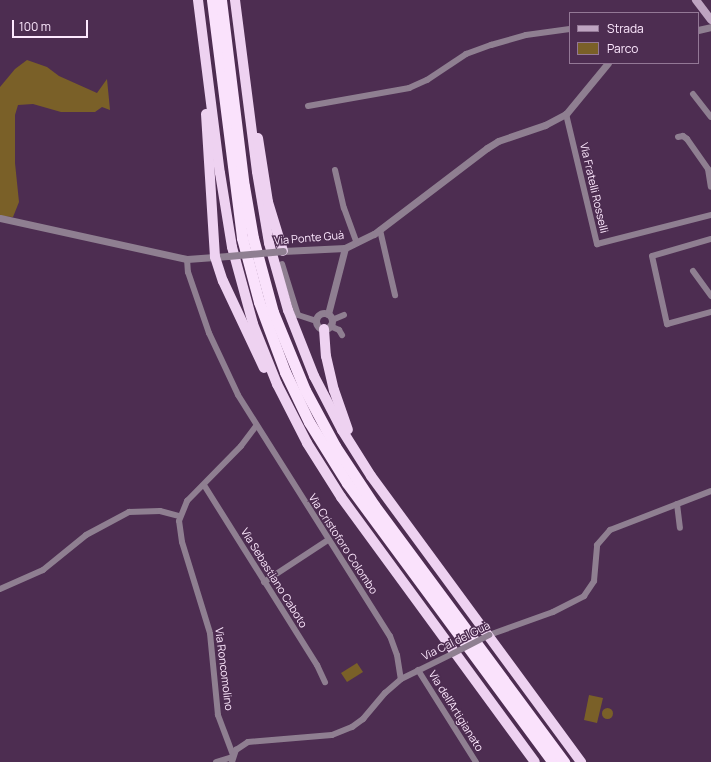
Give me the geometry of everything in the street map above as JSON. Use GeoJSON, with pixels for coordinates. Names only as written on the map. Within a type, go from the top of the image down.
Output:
{"type":"FeatureCollection","features":[{"type":"Feature","properties":{"kind":"highway"},"geometry":{"type":"LineString","coordinates":[[198,0],[227,219],[244,293],[277,384],[323,471]]}},
{"type":"Feature","properties":{"kind":"highway"},"geometry":{"type":"LineString","coordinates":[[212,0],[242,238],[259,302],[285,372],[309,422],[347,483],[553,762]]}},
{"type":"Feature","properties":{"kind":"highway"},"geometry":{"type":"LineString","coordinates":[[221,0],[244,186],[253,238],[273,312],[299,378],[331,439],[370,499],[564,762]]}},
{"type":"Feature","properties":{"kind":"highway"},"geometry":{"type":"LineString","coordinates":[[235,0],[268,202],[283,251]]}},
{"type":"Feature","properties":{"kind":"highway"},"geometry":{"type":"LineString","coordinates":[[240,33],[263,216],[288,310],[327,402],[356,453],[392,506],[581,762]]}},
{"type":"Feature","properties":{"kind":"highway"},"geometry":{"type":"LineString","coordinates":[[203,36],[215,257],[239,318],[292,425],[323,471],[535,762]]}},
{"type":"Feature","properties":{"kind":"highway"},"geometry":{"type":"LineString","coordinates":[[328,322],[326,356],[346,426],[392,506]]}},
{"type":"Feature","properties":{"kind":"main road"},"geometry":{"type":"LineString","coordinates":[[696,0],[711,20]]}},
{"type":"Feature","properties":{"kind":"street"},"geometry":{"type":"LineString","coordinates":[[699,30],[711,27]]}},
{"type":"Feature","properties":{"kind":"street"},"geometry":{"type":"LineString","coordinates":[[308,106],[409,88],[427,80],[466,54],[490,45],[526,35],[569,29]]}},
{"type":"Feature","properties":{"kind":"street","name":"Via Ponte Guà"},"geometry":{"type":"LineString","coordinates":[[0,218],[187,259],[283,251],[345,248],[380,230],[498,141],[545,125],[566,114],[607,64]]}},
{"type":"Feature","properties":{"kind":"street"},"geometry":{"type":"LineString","coordinates":[[693,94],[711,117]]}},
{"type":"Feature","properties":{"kind":"street","name":"Via Fratelli Rosselli"},"geometry":{"type":"LineString","coordinates":[[566,114],[597,244],[711,215]]}},
{"type":"Feature","properties":{"kind":"street"},"geometry":{"type":"LineString","coordinates":[[678,137],[683,136],[687,140],[708,169],[711,187]]}},
{"type":"Feature","properties":{"kind":"street"},"geometry":{"type":"LineString","coordinates":[[335,170],[344,208],[357,243]]}},
{"type":"Feature","properties":{"kind":"street"},"geometry":{"type":"LineString","coordinates":[[380,230],[395,295]]}},
{"type":"Feature","properties":{"kind":"street"},"geometry":{"type":"LineString","coordinates":[[711,239],[652,256],[667,324],[711,312]]}},
{"type":"Feature","properties":{"kind":"street"},"geometry":{"type":"LineString","coordinates":[[328,322],[345,248]]}},
{"type":"Feature","properties":{"kind":"street","name":"Via Cristoforo Colombo"},"geometry":{"type":"LineString","coordinates":[[187,259],[188,272],[209,333],[238,395],[256,426],[392,640],[400,679]]}},
{"type":"Feature","properties":{"kind":"street"},"geometry":{"type":"LineString","coordinates":[[282,264],[298,315],[316,321],[319,328],[344,315]]}},
{"type":"Feature","properties":{"kind":"street"},"geometry":{"type":"LineString","coordinates":[[693,271],[711,296]]}},
{"type":"Feature","properties":{"kind":"street"},"geometry":{"type":"LineString","coordinates":[[316,321],[320,314],[339,330],[342,335]]}},
{"type":"Feature","properties":{"kind":"street"},"geometry":{"type":"LineString","coordinates":[[0,589],[43,570],[86,535],[129,512],[160,511],[179,516],[187,501],[241,446],[256,426]]}},
{"type":"Feature","properties":{"kind":"street","name":"Via Sebastiano Caboto"},"geometry":{"type":"LineString","coordinates":[[204,484],[317,665],[325,682]]}},
{"type":"Feature","properties":{"kind":"street","name":"Via Cal del Guà"},"geometry":{"type":"LineString","coordinates":[[216,762],[233,758],[239,747],[248,742],[332,735],[352,727],[363,719],[385,693],[400,679],[489,635],[553,612],[578,600],[588,591],[594,581],[596,550],[605,533],[711,491]]}},
{"type":"Feature","properties":{"kind":"street"},"geometry":{"type":"LineString","coordinates":[[677,504],[680,528]]}},
{"type":"Feature","properties":{"kind":"street","name":"Via Roncomolino"},"geometry":{"type":"LineString","coordinates":[[179,516],[182,542],[210,633],[218,715],[233,758]]}},
{"type":"Feature","properties":{"kind":"street"},"geometry":{"type":"LineString","coordinates":[[264,582],[328,540]]}},
{"type":"Feature","properties":{"kind":"street","name":"Via dell'Artigianato"},"geometry":{"type":"LineString","coordinates":[[418,670],[476,762]]}},
{"type":"Feature","properties":{"kind":"green space"},"geometry":{"type":"Polygon","coordinates":[[[27,60],[47,67],[59,76],[97,93],[107,79],[110,110],[102,107],[95,112],[61,112],[33,104],[18,105],[15,115],[15,163],[19,202],[13,217],[0,216],[0,87],[15,69],[27,60]]]}},
{"type":"Feature","properties":{"kind":"green space"},"geometry":{"type":"Polygon","coordinates":[[[357,663],[363,672],[347,682],[341,673],[357,663]]]}},
{"type":"Feature","properties":{"kind":"green space"},"geometry":{"type":"Polygon","coordinates":[[[589,695],[603,698],[597,723],[584,720],[589,695]]]}},
{"type":"Feature","properties":{"kind":"green space"},"geometry":{"type":"Polygon","coordinates":[[[605,708],[609,708],[611,709],[611,717],[605,718],[602,715],[602,711],[605,708]]]}}]}
